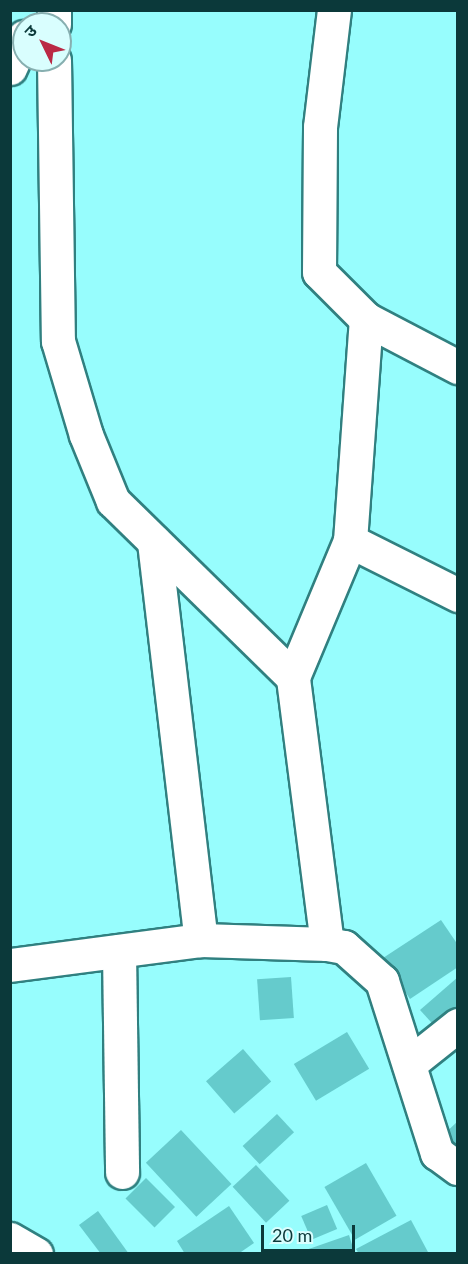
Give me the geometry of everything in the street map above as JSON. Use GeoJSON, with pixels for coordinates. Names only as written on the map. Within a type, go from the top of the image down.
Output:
{"type":"FeatureCollection","features":[{"type":"Feature","properties":{"kind":"street"},"geometry":{"type":"LineString","coordinates":[[334,10],[320,127],[319,272],[366,319],[458,367]]}},
{"type":"Feature","properties":{"kind":"street"},"geometry":{"type":"LineString","coordinates":[[54,72],[58,341],[86,435],[113,501],[294,677]]}},
{"type":"Feature","properties":{"kind":"street"},"geometry":{"type":"LineString","coordinates":[[327,944],[294,677],[350,541],[366,319]]}},
{"type":"Feature","properties":{"kind":"street"},"geometry":{"type":"LineString","coordinates":[[350,541],[458,595]]}},
{"type":"Feature","properties":{"kind":"street"},"geometry":{"type":"LineString","coordinates":[[154,542],[201,940]]}},
{"type":"Feature","properties":{"kind":"street"},"geometry":{"type":"LineString","coordinates":[[10,965],[201,940],[327,944],[344,948],[382,981],[437,1153],[458,1168]]}},
{"type":"Feature","properties":{"kind":"street"},"geometry":{"type":"LineString","coordinates":[[119,951],[122,1172]]}},
{"type":"Feature","properties":{"kind":"street"},"geometry":{"type":"LineString","coordinates":[[410,1064],[458,1025]]}},
{"type":"Feature","properties":{"kind":"street"},"geometry":{"type":"LineString","coordinates":[[10,1239],[36,1254]]}},
{"type":"Feature","properties":{"kind":"building"},"geometry":{"type":"Polygon","coordinates":[[[441,920],[458,945],[458,967],[410,999],[383,958],[441,920]]]}},
{"type":"Feature","properties":{"kind":"building"},"geometry":{"type":"Polygon","coordinates":[[[291,977],[294,1018],[260,1020],[257,979],[291,977]]]}},
{"type":"Feature","properties":{"kind":"building"},"geometry":{"type":"Polygon","coordinates":[[[458,977],[458,1019],[441,1033],[420,1010],[458,977]]]}},
{"type":"Feature","properties":{"kind":"building"},"geometry":{"type":"Polygon","coordinates":[[[347,1032],[369,1069],[316,1101],[294,1064],[347,1032]]]}},
{"type":"Feature","properties":{"kind":"building"},"geometry":{"type":"Polygon","coordinates":[[[243,1049],[271,1081],[234,1114],[206,1081],[243,1049]]]}},
{"type":"Feature","properties":{"kind":"building"},"geometry":{"type":"Polygon","coordinates":[[[277,1114],[294,1132],[260,1164],[243,1146],[277,1114]]]}},
{"type":"Feature","properties":{"kind":"building"},"geometry":{"type":"Polygon","coordinates":[[[458,1121],[458,1152],[442,1136],[458,1121]]]}},
{"type":"Feature","properties":{"kind":"building"},"geometry":{"type":"Polygon","coordinates":[[[181,1130],[231,1184],[196,1217],[146,1163],[181,1130]]]}},
{"type":"Feature","properties":{"kind":"building"},"geometry":{"type":"Polygon","coordinates":[[[366,1163],[396,1216],[355,1240],[324,1187],[366,1163]]]}},
{"type":"Feature","properties":{"kind":"building"},"geometry":{"type":"Polygon","coordinates":[[[256,1165],[289,1201],[266,1223],[233,1187],[256,1165]]]}},
{"type":"Feature","properties":{"kind":"building"},"geometry":{"type":"Polygon","coordinates":[[[146,1178],[175,1207],[154,1227],[125,1199],[146,1178]]]}},
{"type":"Feature","properties":{"kind":"building"},"geometry":{"type":"Polygon","coordinates":[[[327,1205],[337,1229],[311,1240],[301,1216],[327,1205]]]}},
{"type":"Feature","properties":{"kind":"building"},"geometry":{"type":"Polygon","coordinates":[[[229,1206],[254,1243],[238,1254],[185,1254],[177,1241],[229,1206]]]}},
{"type":"Feature","properties":{"kind":"building"},"geometry":{"type":"Polygon","coordinates":[[[98,1211],[129,1254],[101,1254],[79,1225],[98,1211]]]}},
{"type":"Feature","properties":{"kind":"building"},"geometry":{"type":"Polygon","coordinates":[[[411,1220],[429,1254],[359,1254],[356,1249],[411,1220]]]}},
{"type":"Feature","properties":{"kind":"building"},"geometry":{"type":"Polygon","coordinates":[[[349,1235],[355,1254],[301,1254],[300,1252],[349,1235]]]}}]}
